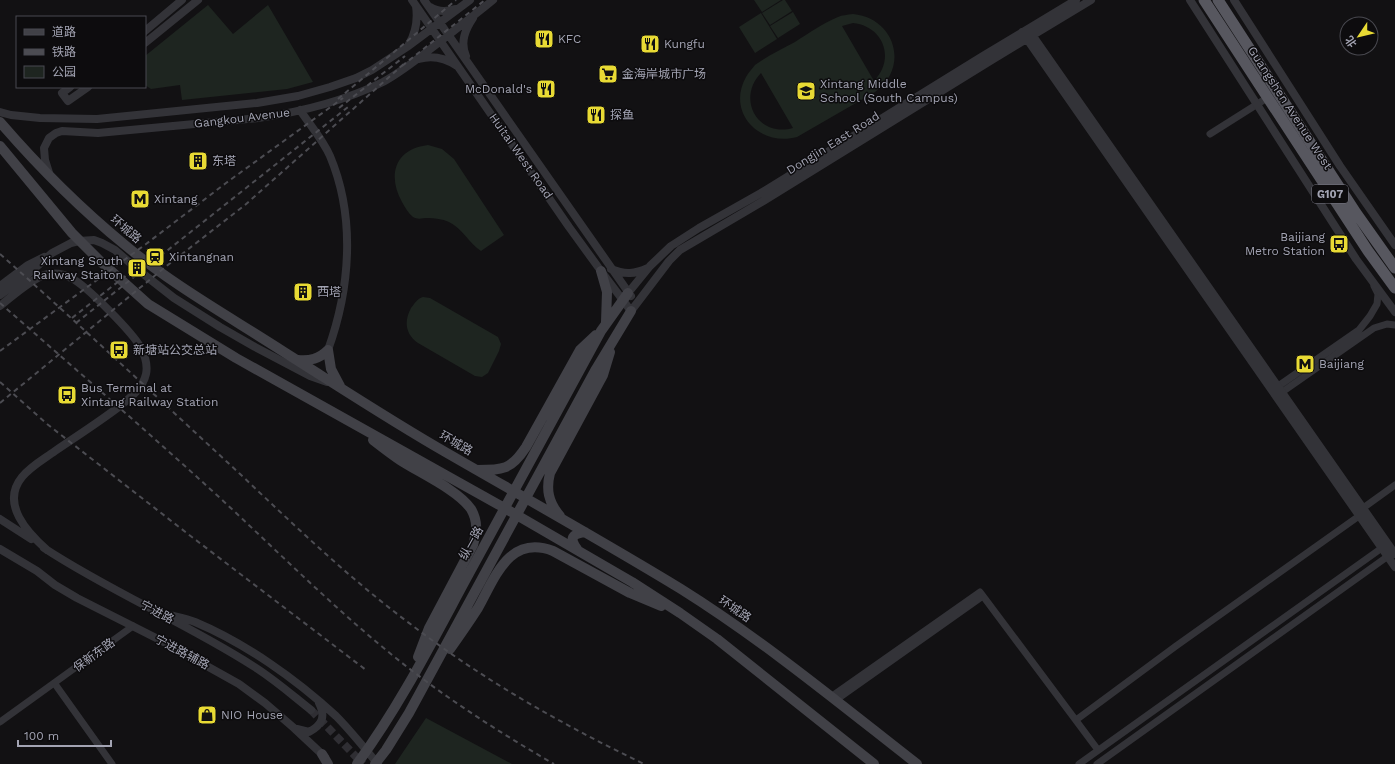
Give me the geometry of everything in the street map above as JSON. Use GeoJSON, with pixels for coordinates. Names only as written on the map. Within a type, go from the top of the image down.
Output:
{"type":"FeatureCollection","features":[{"type":"Feature","properties":{"kind":"highway","name":"Guangshen Avenue West"},"geometry":{"type":"LineString","coordinates":[[1204,0],[1368,252],[1395,288]]}},
{"type":"Feature","properties":{"kind":"highway","name":"Guangshen Avenue West"},"geometry":{"type":"LineString","coordinates":[[1218,0],[1356,213],[1395,268]]}},
{"type":"Feature","properties":{"kind":"main road","name":"环城路"},"geometry":{"type":"LineString","coordinates":[[0,122],[50,176],[74,199],[125,245],[181,287],[446,453],[510,488],[681,589],[765,646],[834,698],[917,764]]}},
{"type":"Feature","properties":{"kind":"main road"},"geometry":{"type":"LineString","coordinates":[[0,146],[72,233],[100,261],[148,304],[236,358],[577,549],[680,613],[717,639],[766,677],[874,764]]}},
{"type":"Feature","properties":{"kind":"main road"},"geometry":{"type":"LineString","coordinates":[[477,470],[495,470],[508,467],[518,459],[580,350],[603,327],[607,292],[601,271]]}},
{"type":"Feature","properties":{"kind":"main road","name":"Dongjin East Road"},"geometry":{"type":"LineString","coordinates":[[603,327],[625,296]]}},
{"type":"Feature","properties":{"kind":"main road","name":"Dongjin East Road"},"geometry":{"type":"LineString","coordinates":[[615,335],[634,307]]}},
{"type":"Feature","properties":{"kind":"main road","name":"纵一路"},"geometry":{"type":"LineString","coordinates":[[357,764],[374,740],[411,680],[603,327]]}},
{"type":"Feature","properties":{"kind":"main road"},"geometry":{"type":"LineString","coordinates":[[377,763],[409,713],[429,678],[549,454],[615,335]]}},
{"type":"Feature","properties":{"kind":"main road"},"geometry":{"type":"LineString","coordinates":[[564,520],[553,507],[548,491],[550,472],[603,375],[615,335]]}},
{"type":"Feature","properties":{"kind":"main road"},"geometry":{"type":"LineString","coordinates":[[298,360],[312,360],[322,356],[328,350]]}},
{"type":"Feature","properties":{"kind":"main road"},"geometry":{"type":"LineString","coordinates":[[328,350],[329,363],[340,388]]}},
{"type":"Feature","properties":{"kind":"main road"},"geometry":{"type":"LineString","coordinates":[[354,424],[386,451],[461,498],[467,504],[475,517],[477,531],[473,544],[426,636],[411,680]]}},
{"type":"Feature","properties":{"kind":"main road"},"geometry":{"type":"LineString","coordinates":[[526,447],[529,457],[538,464],[545,466],[555,463]]}},
{"type":"Feature","properties":{"kind":"main road"},"geometry":{"type":"LineString","coordinates":[[501,506],[510,488]]}},
{"type":"Feature","properties":{"kind":"main road"},"geometry":{"type":"LineString","coordinates":[[577,549],[573,544],[572,539],[574,535],[585,532]]}},
{"type":"Feature","properties":{"kind":"main road"},"geometry":{"type":"LineString","coordinates":[[429,678],[466,627],[502,564],[513,554],[526,547],[543,547],[553,551],[640,598],[680,613]]}},
{"type":"Feature","properties":{"kind":"main road"},"geometry":{"type":"LineString","coordinates":[[322,754],[328,764]]}},
{"type":"Feature","properties":{"kind":"street"},"geometry":{"type":"LineString","coordinates":[[146,30],[182,0]]}},
{"type":"Feature","properties":{"kind":"street"},"geometry":{"type":"LineString","coordinates":[[146,42],[198,0]]}},
{"type":"Feature","properties":{"kind":"street","name":"Gangkou Avenue"},"geometry":{"type":"LineString","coordinates":[[0,112],[18,116],[40,118],[97,119],[257,103],[298,96],[356,78],[372,70],[407,47],[470,0]]}},
{"type":"Feature","properties":{"kind":"street","name":"Gangkou Avenue"},"geometry":{"type":"LineString","coordinates":[[50,176],[45,160],[44,148],[49,138],[56,133],[62,131],[98,133],[258,118],[336,101],[383,82],[416,60],[493,0]]}},
{"type":"Feature","properties":{"kind":"street","name":"Dongjin East Road"},"geometry":{"type":"LineString","coordinates":[[634,307],[669,261],[680,250],[838,156],[1027,34],[1076,0]]}},
{"type":"Feature","properties":{"kind":"street","name":"Dongjin East Road"},"geometry":{"type":"LineString","coordinates":[[625,296],[650,266],[671,246],[699,228],[761,193],[1027,34],[1091,0]]}},
{"type":"Feature","properties":{"kind":"street"},"geometry":{"type":"LineString","coordinates":[[1190,0],[1356,259],[1395,312]]}},
{"type":"Feature","properties":{"kind":"street"},"geometry":{"type":"LineString","coordinates":[[1234,0],[1368,208],[1395,245]]}},
{"type":"Feature","properties":{"kind":"street"},"geometry":{"type":"LineString","coordinates":[[407,47],[416,25],[417,15],[414,2]]}},
{"type":"Feature","properties":{"kind":"street","name":"Huitai West Road"},"geometry":{"type":"LineString","coordinates":[[414,2],[601,271],[634,307]]}},
{"type":"Feature","properties":{"kind":"street"},"geometry":{"type":"LineString","coordinates":[[426,3],[438,11],[444,12],[463,6]]}},
{"type":"Feature","properties":{"kind":"street","name":"Huitai West Road"},"geometry":{"type":"LineString","coordinates":[[426,3],[611,269],[625,296]]}},
{"type":"Feature","properties":{"kind":"street"},"geometry":{"type":"LineString","coordinates":[[468,63],[464,53],[464,37],[476,14]]}},
{"type":"Feature","properties":{"kind":"street"},"geometry":{"type":"LineString","coordinates":[[1027,34],[1384,545],[1392,554],[1395,567]]}},
{"type":"Feature","properties":{"kind":"street"},"geometry":{"type":"LineString","coordinates":[[416,60],[426,57],[433,57],[448,60],[459,67]]}},
{"type":"Feature","properties":{"kind":"street"},"geometry":{"type":"LineString","coordinates":[[477,93],[485,87]]}},
{"type":"Feature","properties":{"kind":"street"},"geometry":{"type":"LineString","coordinates":[[69,88],[62,93],[68,101],[87,88]]}},
{"type":"Feature","properties":{"kind":"street"},"geometry":{"type":"LineString","coordinates":[[1210,134],[1267,98]]}},
{"type":"Feature","properties":{"kind":"street"},"geometry":{"type":"LineString","coordinates":[[1287,107],[1298,100]]}},
{"type":"Feature","properties":{"kind":"street"},"geometry":{"type":"LineString","coordinates":[[300,110],[330,156],[339,185],[344,215],[347,246],[346,276],[340,314],[328,350]]}},
{"type":"Feature","properties":{"kind":"street"},"geometry":{"type":"LineString","coordinates":[[97,119],[94,126],[98,133]]}},
{"type":"Feature","properties":{"kind":"street"},"geometry":{"type":"LineString","coordinates":[[0,286],[33,262],[52,254],[71,243],[94,240],[109,246],[174,298],[254,347],[310,376],[340,388]]}},
{"type":"Feature","properties":{"kind":"street"},"geometry":{"type":"LineString","coordinates":[[0,295],[52,254]]}},
{"type":"Feature","properties":{"kind":"street"},"geometry":{"type":"LineString","coordinates":[[611,269],[622,273],[634,273],[650,266]]}},
{"type":"Feature","properties":{"kind":"street"},"geometry":{"type":"LineString","coordinates":[[26,276],[40,272],[61,274],[79,282],[128,330],[138,342],[146,360],[146,373],[141,386],[126,401],[20,478],[14,494],[16,513],[22,525],[47,550]]}},
{"type":"Feature","properties":{"kind":"street"},"geometry":{"type":"LineString","coordinates":[[0,306],[41,276],[54,274]]}},
{"type":"Feature","properties":{"kind":"street"},"geometry":{"type":"LineString","coordinates":[[1277,391],[1359,330],[1377,304],[1378,294],[1373,282]]}},
{"type":"Feature","properties":{"kind":"street"},"geometry":{"type":"LineString","coordinates":[[1277,391],[1374,328],[1387,324],[1395,325]]}},
{"type":"Feature","properties":{"kind":"street"},"geometry":{"type":"LineString","coordinates":[[1076,720],[1361,512],[1395,485]]}},
{"type":"Feature","properties":{"kind":"street","name":"宁进路"},"geometry":{"type":"LineString","coordinates":[[0,519],[82,571],[254,666],[311,710]]}},
{"type":"Feature","properties":{"kind":"street"},"geometry":{"type":"LineString","coordinates":[[1079,764],[1384,545]]}},
{"type":"Feature","properties":{"kind":"street","name":"宁进路辅路"},"geometry":{"type":"LineString","coordinates":[[0,549],[37,571],[55,585],[77,598],[133,626],[239,684],[265,703],[294,728],[331,764]]}},
{"type":"Feature","properties":{"kind":"street"},"geometry":{"type":"LineString","coordinates":[[1096,764],[1392,554]]}},
{"type":"Feature","properties":{"kind":"street"},"geometry":{"type":"LineString","coordinates":[[834,698],[981,594],[1098,750]]}},
{"type":"Feature","properties":{"kind":"street","name":"宁进路辅路"},"geometry":{"type":"LineString","coordinates":[[158,613],[194,622],[224,636],[287,676],[336,716],[377,763]]}},
{"type":"Feature","properties":{"kind":"street","name":"保新东路"},"geometry":{"type":"LineString","coordinates":[[0,722],[55,684],[133,626]]}},
{"type":"Feature","properties":{"kind":"street"},"geometry":{"type":"LineString","coordinates":[[55,684],[112,764]]}},
{"type":"Feature","properties":{"kind":"street"},"geometry":{"type":"LineString","coordinates":[[294,728],[309,732],[320,724],[322,708],[318,701]]}},
{"type":"Feature","properties":{"kind":"green space"},"geometry":{"type":"Polygon","coordinates":[[[754,0],[781,0],[762,12],[754,0]]]}},
{"type":"Feature","properties":{"kind":"green space"},"geometry":{"type":"Polygon","coordinates":[[[785,0],[792,11],[770,25],[762,13],[785,0]]]}},
{"type":"Feature","properties":{"kind":"green space"},"geometry":{"type":"Polygon","coordinates":[[[208,5],[233,34],[268,5],[313,82],[287,89],[182,100],[180,85],[151,89],[146,86],[146,55],[208,5]]]}},
{"type":"Feature","properties":{"kind":"green space"},"geometry":{"type":"Polygon","coordinates":[[[793,12],[800,24],[778,38],[770,26],[793,12]]]}},
{"type":"Feature","properties":{"kind":"green space"},"geometry":{"type":"Polygon","coordinates":[[[761,13],[769,26],[747,40],[739,27],[761,13]]]}},
{"type":"Feature","properties":{"kind":"green space"},"geometry":{"type":"Polygon","coordinates":[[[853,14],[867,17],[879,24],[888,34],[893,45],[894,57],[892,70],[886,82],[875,92],[797,137],[783,139],[771,137],[759,132],[750,124],[740,103],[741,90],[749,72],[755,65],[816,28],[840,16],[853,14]],[[853,23],[842,26],[874,81],[881,72],[884,63],[885,53],[883,44],[872,30],[863,25],[853,23]],[[761,73],[754,83],[751,94],[751,104],[754,114],[761,122],[770,127],[781,130],[793,128],[761,73]]]}},
{"type":"Feature","properties":{"kind":"green space"},"geometry":{"type":"Polygon","coordinates":[[[769,26],[777,39],[755,53],[747,40],[769,26]]]}},
{"type":"Feature","properties":{"kind":"green space"},"geometry":{"type":"Polygon","coordinates":[[[428,145],[442,149],[454,159],[504,235],[481,251],[454,225],[446,221],[428,218],[418,219],[413,217],[407,210],[397,192],[395,173],[401,158],[417,147],[428,145]]]}},
{"type":"Feature","properties":{"kind":"green space"},"geometry":{"type":"Polygon","coordinates":[[[423,297],[430,298],[498,337],[501,344],[488,373],[482,377],[475,376],[418,343],[410,336],[407,327],[407,318],[411,308],[423,297]]]}},
{"type":"Feature","properties":{"kind":"green space"},"geometry":{"type":"Polygon","coordinates":[[[426,718],[512,764],[395,764],[426,718]]]}},
{"type":"Feature","properties":{"kind":"tunnel"},"geometry":{"type":"LineString","coordinates":[[311,710],[363,764]]}},
{"type":"Feature","properties":{"kind":"railway"},"geometry":{"type":"LineString","coordinates":[[338,99],[456,0]]}},
{"type":"Feature","properties":{"kind":"railway"},"geometry":{"type":"LineString","coordinates":[[402,66],[485,0]]}},
{"type":"Feature","properties":{"kind":"railway"},"geometry":{"type":"LineString","coordinates":[[339,108],[405,56]]}},
{"type":"Feature","properties":{"kind":"railway"},"geometry":{"type":"LineString","coordinates":[[0,403],[164,268],[245,205],[406,62]]}},
{"type":"Feature","properties":{"kind":"railway"},"geometry":{"type":"LineString","coordinates":[[0,351],[343,98]]}},
{"type":"Feature","properties":{"kind":"railway"},"geometry":{"type":"LineString","coordinates":[[76,323],[348,107]]}},
{"type":"Feature","properties":{"kind":"railway"},"geometry":{"type":"LineString","coordinates":[[0,254],[281,513],[390,608],[440,646],[496,684],[554,718],[644,764]]}},
{"type":"Feature","properties":{"kind":"railway"},"geometry":{"type":"LineString","coordinates":[[72,318],[147,259]]}},
{"type":"Feature","properties":{"kind":"railway"},"geometry":{"type":"LineString","coordinates":[[0,303],[166,449],[364,632],[406,666],[467,710],[554,764]]}},
{"type":"Feature","properties":{"kind":"railway"},"geometry":{"type":"LineString","coordinates":[[0,382],[47,424],[366,670]]}},
{"type":"Feature","properties":{"kind":"place","name":"KFC"},"geometry":{"type":"Point","coordinates":[544,39]}},
{"type":"Feature","properties":{"kind":"place","name":"Kungfu"},"geometry":{"type":"Point","coordinates":[650,44]}},
{"type":"Feature","properties":{"kind":"place","name":"金海岸城市广场"},"geometry":{"type":"Point","coordinates":[608,74]}},
{"type":"Feature","properties":{"kind":"place","name":"McDonald's"},"geometry":{"type":"Point","coordinates":[546,89]}},
{"type":"Feature","properties":{"kind":"place","name":"Xintang Middle School (South Campus)"},"geometry":{"type":"Point","coordinates":[806,91]}},
{"type":"Feature","properties":{"kind":"place","name":"探鱼"},"geometry":{"type":"Point","coordinates":[596,115]}},
{"type":"Feature","properties":{"kind":"place","name":"东塔"},"geometry":{"type":"Point","coordinates":[198,161]}},
{"type":"Feature","properties":{"kind":"place","name":"Xintang"},"geometry":{"type":"Point","coordinates":[140,199]}},
{"type":"Feature","properties":{"kind":"place","name":"Baijiang Metro Station"},"geometry":{"type":"Point","coordinates":[1339,244]}},
{"type":"Feature","properties":{"kind":"place","name":"Xintangnan"},"geometry":{"type":"Point","coordinates":[155,257]}},
{"type":"Feature","properties":{"kind":"place","name":"Xintang South Railway Staiton"},"geometry":{"type":"Point","coordinates":[137,268]}},
{"type":"Feature","properties":{"kind":"place","name":"西塔"},"geometry":{"type":"Point","coordinates":[303,292]}},
{"type":"Feature","properties":{"kind":"place","name":"新塘站公交总站"},"geometry":{"type":"Point","coordinates":[119,350]}},
{"type":"Feature","properties":{"kind":"place","name":"Baijiang"},"geometry":{"type":"Point","coordinates":[1305,364]}},
{"type":"Feature","properties":{"kind":"place","name":"Bus Terminal at Xintang Railway Station"},"geometry":{"type":"Point","coordinates":[67,395]}},
{"type":"Feature","properties":{"kind":"place","name":"NIO House"},"geometry":{"type":"Point","coordinates":[207,715]}}]}
